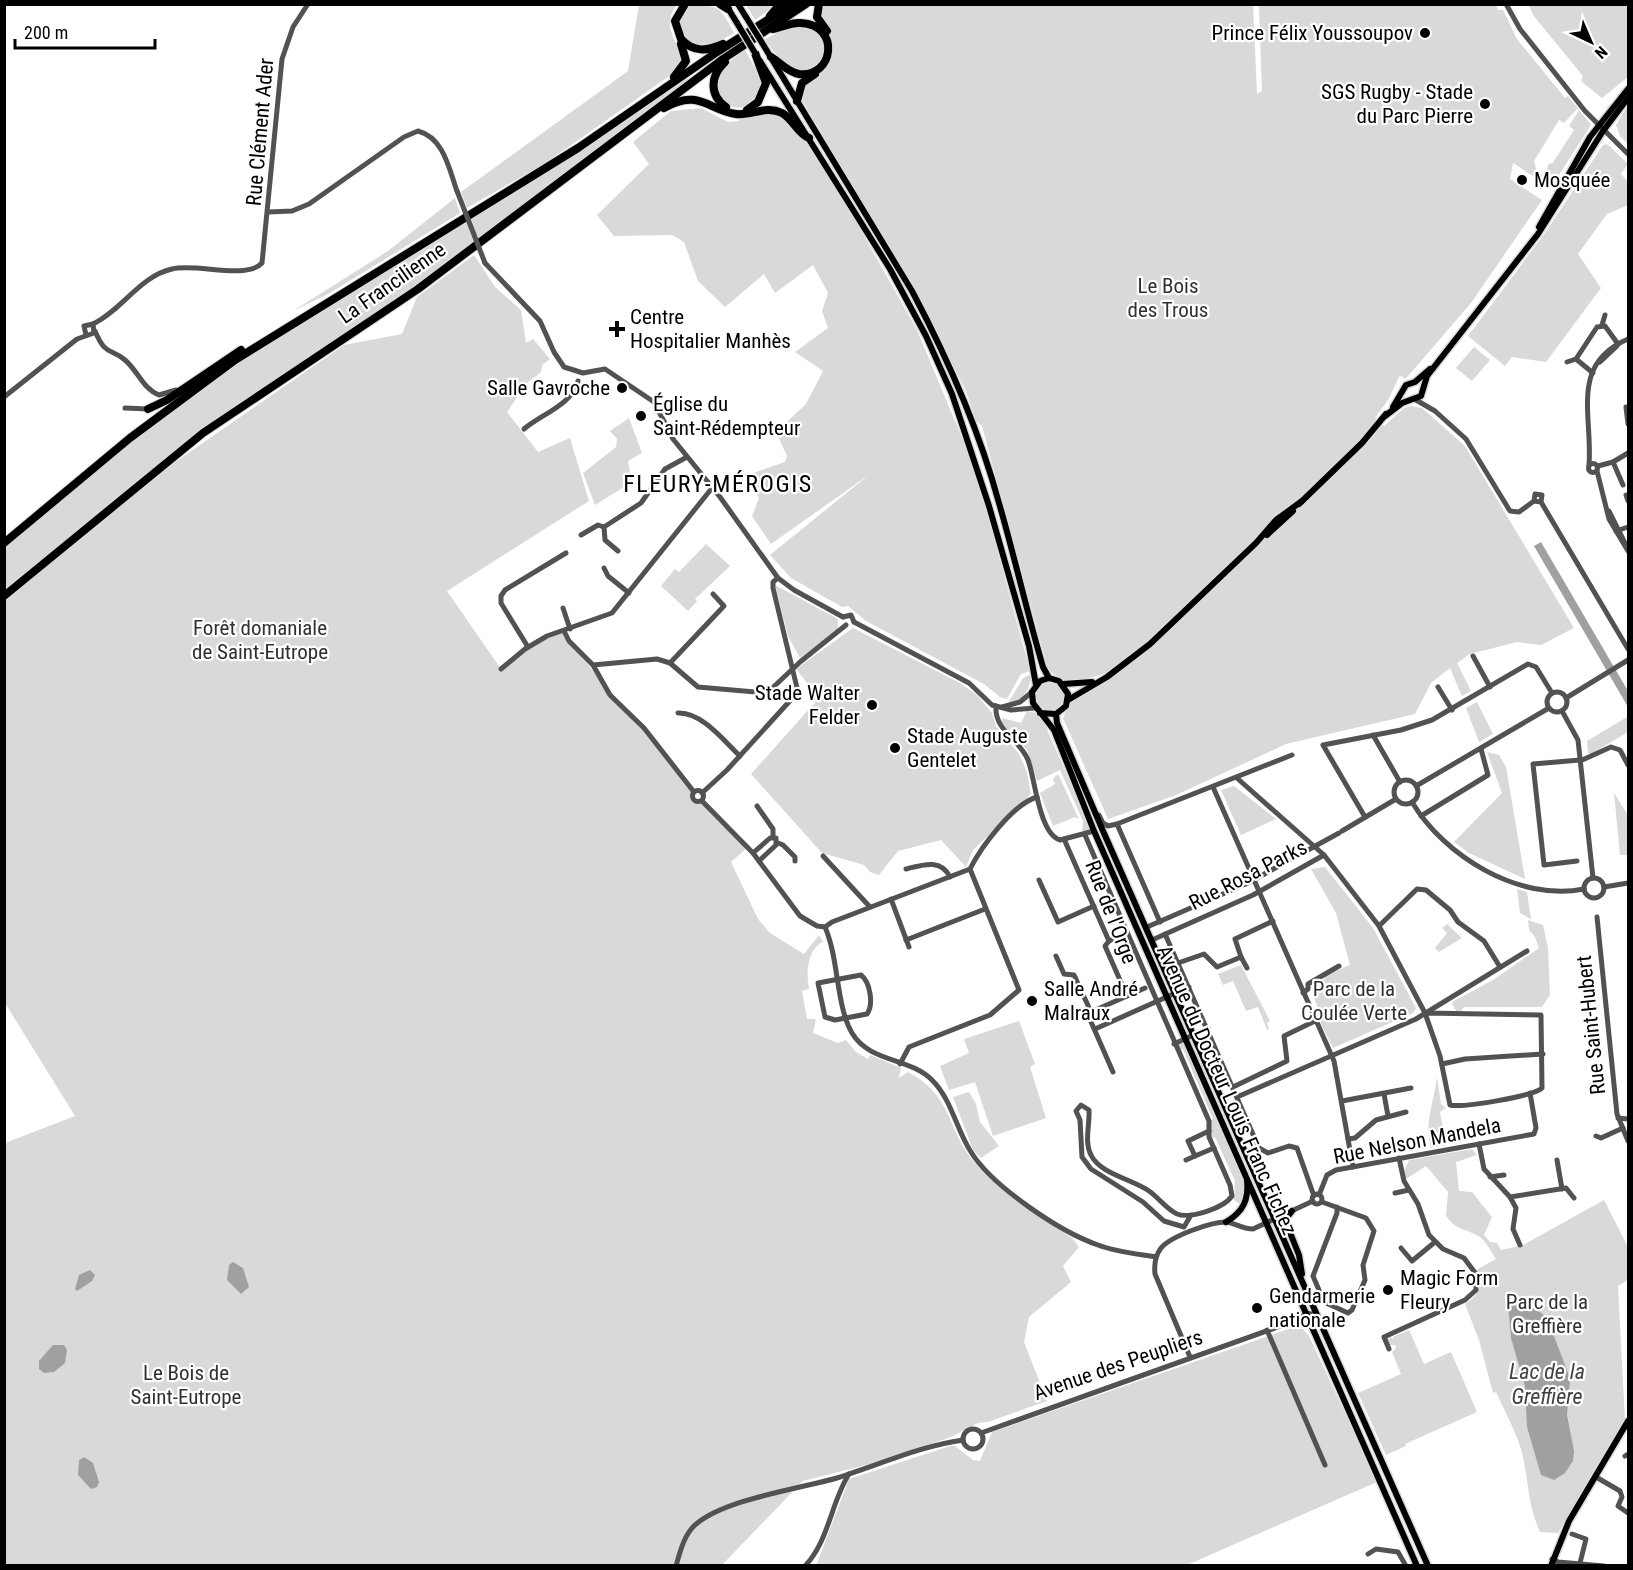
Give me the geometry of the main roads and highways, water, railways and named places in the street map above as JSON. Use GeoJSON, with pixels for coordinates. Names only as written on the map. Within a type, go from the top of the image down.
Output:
{"type":"FeatureCollection","features":[{"type":"Feature","properties":{"kind":"highway"},"geometry":{"type":"LineString","coordinates":[[683,4],[676,16],[675,27],[686,45],[702,50],[733,42]]}},
{"type":"Feature","properties":{"kind":"highway"},"geometry":{"type":"LineString","coordinates":[[669,86],[686,61],[684,47],[676,39],[673,28],[674,15],[683,4]]}},
{"type":"Feature","properties":{"kind":"highway"},"geometry":{"type":"LineString","coordinates":[[720,4],[727,7]]}},
{"type":"Feature","properties":{"kind":"highway"},"geometry":{"type":"LineString","coordinates":[[768,20],[780,4]]}},
{"type":"Feature","properties":{"kind":"highway","name":"La Francilienne"},"geometry":{"type":"LineString","coordinates":[[4,543],[185,395],[290,325],[578,148],[733,42],[793,4]]}},
{"type":"Feature","properties":{"kind":"highway","name":"La Francilienne"},"geometry":{"type":"LineString","coordinates":[[4,597],[203,433],[418,289],[730,53],[806,4]]}},
{"type":"Feature","properties":{"kind":"highway"},"geometry":{"type":"LineString","coordinates":[[797,101],[802,83],[822,69],[831,55],[831,37],[817,17],[819,4]]}},
{"type":"Feature","properties":{"kind":"highway"},"geometry":{"type":"LineString","coordinates":[[769,29],[794,23],[808,24],[822,32],[829,41],[828,54],[823,64],[808,73],[790,71],[771,57]]}},
{"type":"Feature","properties":{"kind":"highway"},"geometry":{"type":"LineString","coordinates":[[730,53],[714,76],[714,91],[725,107],[743,111],[755,106],[765,89],[765,76],[755,53]]}},
{"type":"Feature","properties":{"kind":"highway"},"geometry":{"type":"LineString","coordinates":[[652,112],[680,101],[693,100],[712,104],[735,114],[773,110],[787,117],[802,136],[809,138]]}},
{"type":"Feature","properties":{"kind":"highway"},"geometry":{"type":"LineString","coordinates":[[148,409],[167,400],[195,379],[279,326],[290,325]]}},
{"type":"Feature","properties":{"kind":"main road"},"geometry":{"type":"LineString","coordinates":[[738,4],[912,291],[960,391],[999,502],[1043,669],[1049,678],[1064,684],[1088,683],[1107,676]]}},
{"type":"Feature","properties":{"kind":"main road"},"geometry":{"type":"LineString","coordinates":[[727,7],[890,269],[926,336],[969,440],[1029,646],[1036,685]]}},
{"type":"Feature","properties":{"kind":"main road"},"geometry":{"type":"LineString","coordinates":[[1385,416],[1413,400],[1422,391],[1440,360],[1523,253],[1569,171],[1629,89]]}},
{"type":"Feature","properties":{"kind":"main road"},"geometry":{"type":"LineString","coordinates":[[1601,128],[1629,98]]}},
{"type":"Feature","properties":{"kind":"main road"},"geometry":{"type":"LineString","coordinates":[[1068,700],[1107,676],[1150,644],[1256,543],[1276,520],[1302,501],[1362,443],[1404,392],[1408,383],[1415,382],[1440,360]]}},
{"type":"Feature","properties":{"kind":"main road"},"geometry":{"type":"LineString","coordinates":[[1415,382],[1422,391]]}},
{"type":"Feature","properties":{"kind":"main road"},"geometry":{"type":"LineString","coordinates":[[1404,392],[1413,400]]}},
{"type":"Feature","properties":{"kind":"main road"},"geometry":{"type":"LineString","coordinates":[[1049,678],[1036,685],[1032,692],[1038,710],[1056,714],[1066,706],[1068,700],[1064,684]]}},
{"type":"Feature","properties":{"kind":"main road","name":"Avenue du Docteur Louis Franc Fichez"},"geometry":{"type":"LineString","coordinates":[[1038,710],[1054,730],[1117,882],[1176,993],[1427,1564]]}},
{"type":"Feature","properties":{"kind":"main road","name":"Avenue du Docteur Louis Franc Fichez"},"geometry":{"type":"LineString","coordinates":[[1056,714],[1057,723],[1147,936],[1168,996],[1268,1223],[1304,1316],[1312,1326],[1417,1565]]}},
{"type":"Feature","properties":{"kind":"main road"},"geometry":{"type":"LineString","coordinates":[[1117,882],[1147,936]]}},
{"type":"Feature","properties":{"kind":"main road"},"geometry":{"type":"LineString","coordinates":[[1246,1173],[1270,1218],[1275,1219]]}},
{"type":"Feature","properties":{"kind":"main road"},"geometry":{"type":"LineString","coordinates":[[1226,1222],[1244,1207],[1248,1194],[1246,1173]]}},
{"type":"Feature","properties":{"kind":"main road"},"geometry":{"type":"LineString","coordinates":[[1292,1211],[1285,1220],[1299,1255],[1302,1281]]}},
{"type":"Feature","properties":{"kind":"main road"},"geometry":{"type":"LineString","coordinates":[[1268,1223],[1274,1226],[1302,1281]]}},
{"type":"Feature","properties":{"kind":"main road"},"geometry":{"type":"LineString","coordinates":[[1555,1563],[1561,1537],[1629,1421]]}},
{"type":"Feature","properties":{"kind":"main road"},"geometry":{"type":"LineString","coordinates":[[1555,1563],[1596,1478]]}},
{"type":"Feature","properties":{"kind":"water"},"geometry":{"type":"Polygon","coordinates":[[[1541,542],[1628,691],[1628,707],[1534,546],[1541,542]]]}},
{"type":"Feature","properties":{"kind":"water"},"geometry":{"type":"Polygon","coordinates":[[[233,1262],[243,1268],[249,1287],[241,1294],[227,1280],[229,1265],[233,1262]]]}},
{"type":"Feature","properties":{"kind":"water"},"geometry":{"type":"Polygon","coordinates":[[[90,1270],[95,1275],[92,1281],[77,1291],[75,1289],[79,1275],[90,1270]]]}},
{"type":"Feature","properties":{"kind":"water","name":"Lac de la Greffière"},"geometry":{"type":"Polygon","coordinates":[[[1514,1300],[1530,1303],[1547,1318],[1570,1378],[1567,1415],[1574,1451],[1573,1461],[1565,1473],[1554,1480],[1541,1475],[1527,1427],[1525,1386],[1511,1338],[1508,1304],[1514,1300]]]}},
{"type":"Feature","properties":{"kind":"water"},"geometry":{"type":"Polygon","coordinates":[[[53,1345],[64,1345],[67,1350],[65,1363],[54,1372],[44,1373],[39,1369],[39,1361],[53,1345]]]}},
{"type":"Feature","properties":{"kind":"water"},"geometry":{"type":"Polygon","coordinates":[[[84,1457],[93,1463],[99,1482],[97,1487],[91,1489],[78,1475],[79,1460],[84,1457]]]}},
{"type":"Feature","properties":{"kind":"tunnel"},"geometry":{"type":"LineString","coordinates":[[1204,892],[1206,896]]}},
{"type":"Feature","properties":{"kind":"place","name":"Prince Félix Youssoupov"},"geometry":{"type":"Point","coordinates":[1425,33]}},
{"type":"Feature","properties":{"kind":"place","name":"SGS Rugby - Stade du Parc Pierre"},"geometry":{"type":"Point","coordinates":[1485,104]}},
{"type":"Feature","properties":{"kind":"place","name":"Mosquée"},"geometry":{"type":"Point","coordinates":[1522,180]}},
{"type":"Feature","properties":{"kind":"place","name":"Centre Hospitalier Manhès"},"geometry":{"type":"Point","coordinates":[617,329]}},
{"type":"Feature","properties":{"kind":"place","name":"Salle Gavroche"},"geometry":{"type":"Point","coordinates":[622,388]}},
{"type":"Feature","properties":{"kind":"place","name":"Église du Saint-Rédempteur"},"geometry":{"type":"Point","coordinates":[641,416]}},
{"type":"Feature","properties":{"kind":"place","name":"Stade Walter Felder"},"geometry":{"type":"Point","coordinates":[872,705]}},
{"type":"Feature","properties":{"kind":"place","name":"Stade Auguste Gentelet"},"geometry":{"type":"Point","coordinates":[895,748]}},
{"type":"Feature","properties":{"kind":"place","name":"Salle André Malraux"},"geometry":{"type":"Point","coordinates":[1032,1001]}},
{"type":"Feature","properties":{"kind":"place","name":"Magic Form Fleury"},"geometry":{"type":"Point","coordinates":[1388,1290]}},
{"type":"Feature","properties":{"kind":"place","name":"Gendarmerie nationale"},"geometry":{"type":"Point","coordinates":[1257,1308]}},
{"type":"Feature","properties":{"kind":"district","name":"FLEURY-MÉROGIS"},"geometry":{"type":"Point","coordinates":[718,484]}},
{"type":"Feature","properties":{"kind":"park label","name":"Le Bois des Trous"},"geometry":{"type":"Point","coordinates":[1168,298]}},
{"type":"Feature","properties":{"kind":"park label","name":"Forêt domaniale de Saint-Eutrope"},"geometry":{"type":"Point","coordinates":[260,640]}},
{"type":"Feature","properties":{"kind":"park label","name":"Parc de la Coulée Verte"},"geometry":{"type":"Point","coordinates":[1354,1001]}},
{"type":"Feature","properties":{"kind":"park label","name":"Parc de la Greffière"},"geometry":{"type":"Point","coordinates":[1547,1314]}},
{"type":"Feature","properties":{"kind":"park label","name":"Le Bois de Saint-Eutrope"},"geometry":{"type":"Point","coordinates":[186,1385]}}]}
